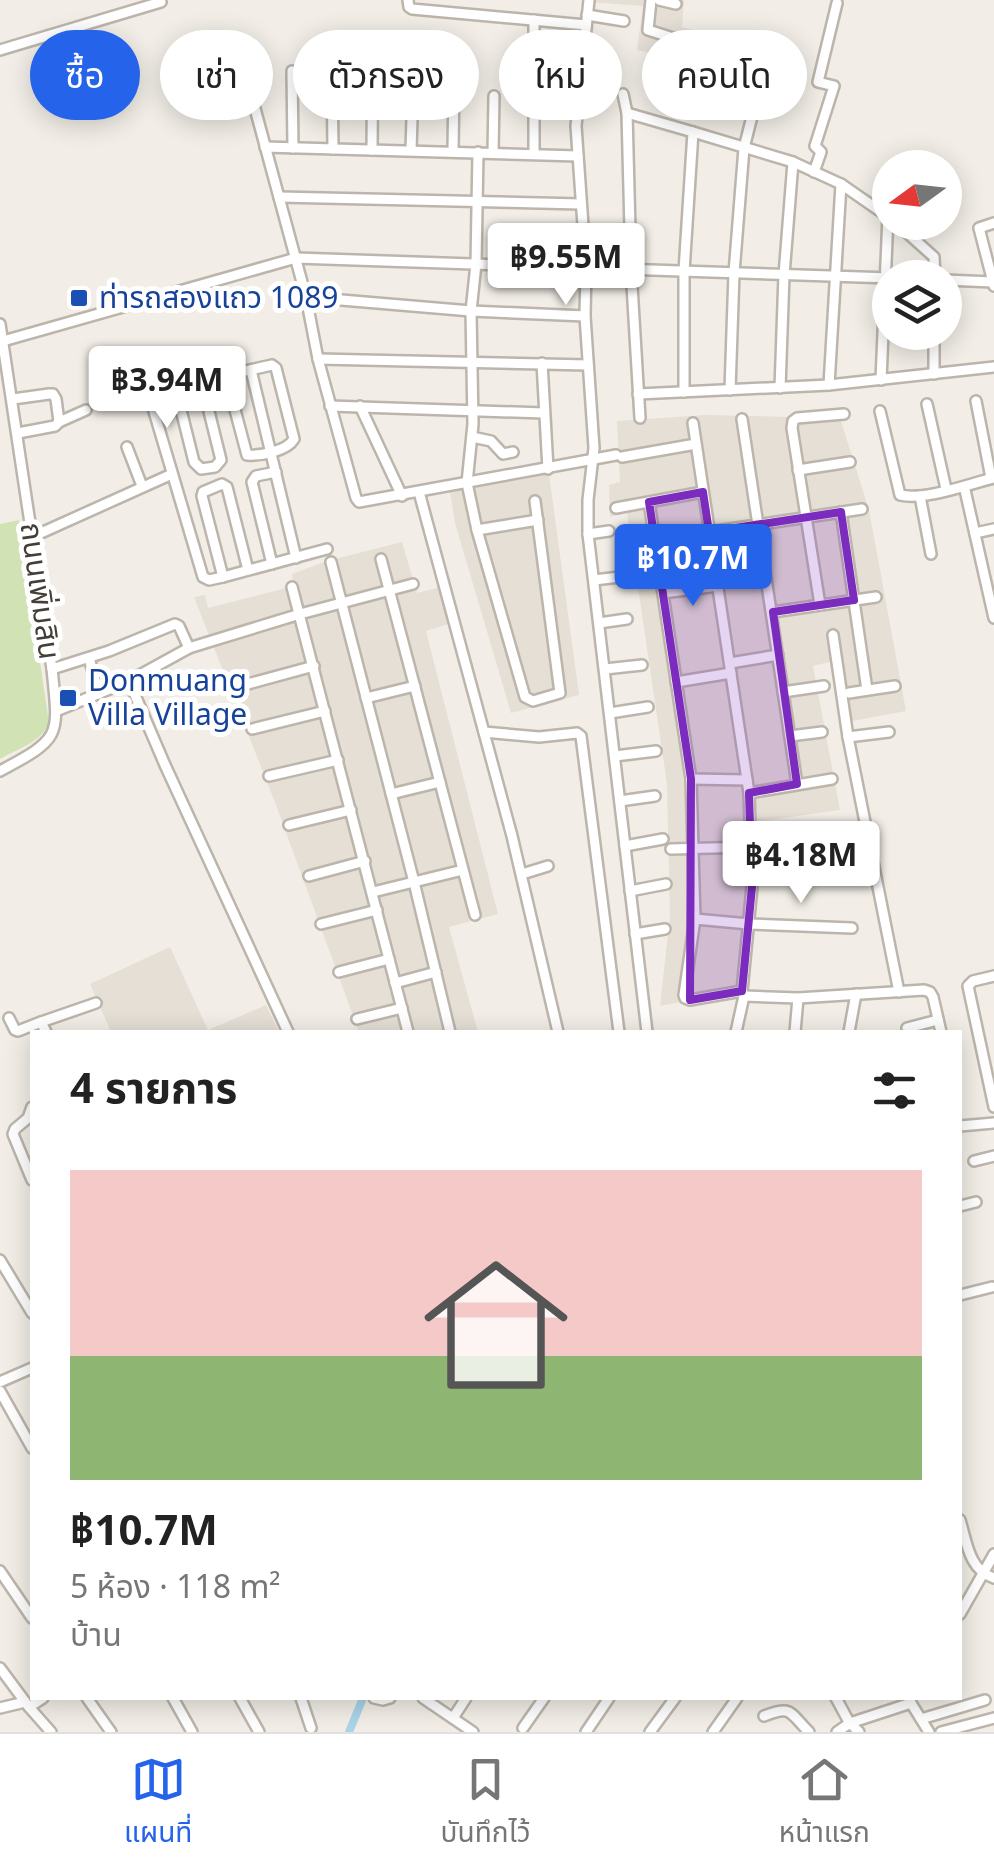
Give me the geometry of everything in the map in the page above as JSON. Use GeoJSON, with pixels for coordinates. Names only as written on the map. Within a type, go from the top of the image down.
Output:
{"type":"FeatureCollection","features":[{"type":"Feature","properties":{"kind":"street"},"geometry":{"type":"LineString","coordinates":[[408,0],[412,9],[534,20],[624,21]]}},
{"type":"Feature","properties":{"kind":"street"},"geometry":{"type":"LineString","coordinates":[[589,0],[578,100],[593,459],[588,534],[646,1030]]}},
{"type":"Feature","properties":{"kind":"street"},"geometry":{"type":"LineString","coordinates":[[648,30],[651,0]]}},
{"type":"Feature","properties":{"kind":"street"},"geometry":{"type":"LineString","coordinates":[[659,0],[676,4]]}},
{"type":"Feature","properties":{"kind":"street"},"geometry":{"type":"LineString","coordinates":[[0,50],[162,2]]}},
{"type":"Feature","properties":{"kind":"street"},"geometry":{"type":"LineString","coordinates":[[814,172],[820,152],[815,146],[834,86],[818,82],[837,2]]}},
{"type":"Feature","properties":{"kind":"street"},"geometry":{"type":"LineString","coordinates":[[534,20],[534,154]]}},
{"type":"Feature","properties":{"kind":"street"},"geometry":{"type":"LineString","coordinates":[[292,71],[293,148]]}},
{"type":"Feature","properties":{"kind":"street"},"geometry":{"type":"LineString","coordinates":[[623,94],[640,418]]}},
{"type":"Feature","properties":{"kind":"street"},"geometry":{"type":"LineString","coordinates":[[493,152],[494,96]]}},
{"type":"Feature","properties":{"kind":"street"},"geometry":{"type":"LineString","coordinates":[[627,113],[793,162],[841,184],[872,206]]}},
{"type":"Feature","properties":{"kind":"street"},"geometry":{"type":"LineString","coordinates":[[258,120],[356,498],[364,503],[593,459],[696,444]]}},
{"type":"Feature","properties":{"kind":"street"},"geometry":{"type":"LineString","coordinates":[[332,120],[332,149]]}},
{"type":"Feature","properties":{"kind":"street"},"geometry":{"type":"LineString","coordinates":[[372,120],[372,150]]}},
{"type":"Feature","properties":{"kind":"street"},"geometry":{"type":"LineString","coordinates":[[411,150],[412,120]]}},
{"type":"Feature","properties":{"kind":"street"},"geometry":{"type":"LineString","coordinates":[[453,120],[453,152]]}},
{"type":"Feature","properties":{"kind":"street"},"geometry":{"type":"LineString","coordinates":[[730,390],[734,273],[744,148],[751,120]]}},
{"type":"Feature","properties":{"kind":"street"},"geometry":{"type":"LineString","coordinates":[[684,392],[684,271],[693,132]]}},
{"type":"Feature","properties":{"kind":"street"},"geometry":{"type":"LineString","coordinates":[[265,147],[578,156]]}},
{"type":"Feature","properties":{"kind":"street"},"geometry":{"type":"LineString","coordinates":[[478,152],[472,437],[467,483],[525,696],[533,702],[560,693],[535,501]]}},
{"type":"Feature","properties":{"kind":"street"},"geometry":{"type":"LineString","coordinates":[[780,388],[793,162]]}},
{"type":"Feature","properties":{"kind":"street"},"geometry":{"type":"LineString","coordinates":[[829,386],[841,184]]}},
{"type":"Feature","properties":{"kind":"street"},"geometry":{"type":"LineString","coordinates":[[279,197],[581,204]]}},
{"type":"Feature","properties":{"kind":"street"},"geometry":{"type":"LineString","coordinates":[[962,281],[994,284],[979,228],[994,223]]}},
{"type":"Feature","properties":{"kind":"street"},"geometry":{"type":"LineString","coordinates":[[916,240],[935,260]]}},
{"type":"Feature","properties":{"kind":"street"},"geometry":{"type":"LineString","coordinates":[[2,341],[296,258],[872,277]]}},
{"type":"Feature","properties":{"kind":"street"},"geometry":{"type":"LineString","coordinates":[[306,297],[472,312],[585,316]]}},
{"type":"Feature","properties":{"kind":"street","name":"ถนนเพิ่มสิน"},"geometry":{"type":"LineString","coordinates":[[0,324],[56,711]]}},
{"type":"Feature","properties":{"kind":"street"},"geometry":{"type":"LineString","coordinates":[[881,380],[883,350]]}},
{"type":"Feature","properties":{"kind":"street"},"geometry":{"type":"LineString","coordinates":[[934,350],[934,374]]}},
{"type":"Feature","properties":{"kind":"street"},"geometry":{"type":"LineString","coordinates":[[318,358],[588,364]]}},
{"type":"Feature","properties":{"kind":"street"},"geometry":{"type":"LineString","coordinates":[[542,363],[548,468]]}},
{"type":"Feature","properties":{"kind":"street"},"geometry":{"type":"LineString","coordinates":[[226,376],[245,454],[288,446],[294,439],[275,366],[251,370],[226,376],[202,382],[157,396],[153,404],[203,577],[223,577],[327,550]]}},
{"type":"Feature","properties":{"kind":"street"},"geometry":{"type":"LineString","coordinates":[[638,394],[829,386],[994,367]]}},
{"type":"Feature","properties":{"kind":"street"},"geometry":{"type":"LineString","coordinates":[[251,370],[296,558]]}},
{"type":"Feature","properties":{"kind":"street"},"geometry":{"type":"LineString","coordinates":[[176,390],[196,465],[202,470],[215,467],[220,460],[202,382]]}},
{"type":"Feature","properties":{"kind":"street"},"geometry":{"type":"LineString","coordinates":[[13,399],[53,394],[58,422]]}},
{"type":"Feature","properties":{"kind":"street"},"geometry":{"type":"LineString","coordinates":[[880,411],[898,491],[907,497],[920,496],[993,478],[976,401]]}},
{"type":"Feature","properties":{"kind":"street"},"geometry":{"type":"LineString","coordinates":[[927,404],[946,489]]}},
{"type":"Feature","properties":{"kind":"street"},"geometry":{"type":"LineString","coordinates":[[330,406],[544,413]]}},
{"type":"Feature","properties":{"kind":"street"},"geometry":{"type":"LineString","coordinates":[[360,406],[402,496]]}},
{"type":"Feature","properties":{"kind":"street"},"geometry":{"type":"LineString","coordinates":[[18,434],[50,428],[86,410]]}},
{"type":"Feature","properties":{"kind":"street"},"geometry":{"type":"LineString","coordinates":[[820,605],[792,428],[798,418],[844,414]]}},
{"type":"Feature","properties":{"kind":"street"},"geometry":{"type":"LineString","coordinates":[[742,419],[797,784]]}},
{"type":"Feature","properties":{"kind":"street"},"geometry":{"type":"LineString","coordinates":[[693,423],[731,668],[752,847],[749,924],[736,1030]]}},
{"type":"Feature","properties":{"kind":"street"},"geometry":{"type":"LineString","coordinates":[[472,437],[490,442],[503,454],[513,452]]}},
{"type":"Feature","properties":{"kind":"street"},"geometry":{"type":"LineString","coordinates":[[128,447],[142,486]]}},
{"type":"Feature","properties":{"kind":"street"},"geometry":{"type":"LineString","coordinates":[[798,470],[850,462]]}},
{"type":"Feature","properties":{"kind":"street"},"geometry":{"type":"LineString","coordinates":[[272,564],[252,482],[256,476],[276,472]]}},
{"type":"Feature","properties":{"kind":"street"},"geometry":{"type":"LineString","coordinates":[[32,537],[142,486],[177,479]]}},
{"type":"Feature","properties":{"kind":"street"},"geometry":{"type":"LineString","coordinates":[[223,577],[202,496],[209,488],[222,484],[227,486],[248,570]]}},
{"type":"Feature","properties":{"kind":"street"},"geometry":{"type":"LineString","coordinates":[[965,490],[990,582],[994,618]]}},
{"type":"Feature","properties":{"kind":"street"},"geometry":{"type":"LineString","coordinates":[[419,492],[522,874],[558,1030]]}},
{"type":"Feature","properties":{"kind":"street"},"geometry":{"type":"LineString","coordinates":[[616,508],[703,492]]}},
{"type":"Feature","properties":{"kind":"street"},"geometry":{"type":"LineString","coordinates":[[920,496],[932,554]]}},
{"type":"Feature","properties":{"kind":"street"},"geometry":{"type":"LineString","coordinates":[[649,502],[690,780],[695,919],[686,998],[930,992],[940,1030]]}},
{"type":"Feature","properties":{"kind":"street"},"geometry":{"type":"LineString","coordinates":[[709,532],[862,509]]}},
{"type":"Feature","properties":{"kind":"street"},"geometry":{"type":"LineString","coordinates":[[842,512],[868,690]]}},
{"type":"Feature","properties":{"kind":"street"},"geometry":{"type":"LineString","coordinates":[[477,530],[538,520]]}},
{"type":"Feature","properties":{"kind":"street"},"geometry":{"type":"LineString","coordinates":[[975,533],[994,529]]}},
{"type":"Feature","properties":{"kind":"street"},"geometry":{"type":"LineString","coordinates":[[588,534],[609,531]]}},
{"type":"Feature","properties":{"kind":"street"},"geometry":{"type":"LineString","coordinates":[[381,559],[475,915]]}},
{"type":"Feature","properties":{"kind":"street"},"geometry":{"type":"LineString","coordinates":[[331,562],[450,1030]]}},
{"type":"Feature","properties":{"kind":"street"},"geometry":{"type":"LineString","coordinates":[[594,580],[620,576]]}},
{"type":"Feature","properties":{"kind":"street"},"geometry":{"type":"LineString","coordinates":[[0,771],[46,744],[57,722],[56,711],[129,681],[189,648],[414,584]]}},
{"type":"Feature","properties":{"kind":"street"},"geometry":{"type":"LineString","coordinates":[[292,586],[408,1030]]}},
{"type":"Feature","properties":{"kind":"street"},"geometry":{"type":"LineString","coordinates":[[663,593],[718,586]]}},
{"type":"Feature","properties":{"kind":"street"},"geometry":{"type":"LineString","coordinates":[[772,612],[876,596]]}},
{"type":"Feature","properties":{"kind":"street"},"geometry":{"type":"LineString","coordinates":[[599,622],[627,619]]}},
{"type":"Feature","properties":{"kind":"street"},"geometry":{"type":"LineString","coordinates":[[52,669],[175,624],[189,648]]}},
{"type":"Feature","properties":{"kind":"street"},"geometry":{"type":"LineString","coordinates":[[833,634],[848,737],[899,992]]}},
{"type":"Feature","properties":{"kind":"street"},"geometry":{"type":"LineString","coordinates":[[676,682],[778,655]]}},
{"type":"Feature","properties":{"kind":"street"},"geometry":{"type":"LineString","coordinates":[[89,658],[99,694]]}},
{"type":"Feature","properties":{"kind":"street"},"geometry":{"type":"LineString","coordinates":[[605,669],[642,665]]}},
{"type":"Feature","properties":{"kind":"street"},"geometry":{"type":"LineString","coordinates":[[233,688],[314,666]]}},
{"type":"Feature","properties":{"kind":"street"},"geometry":{"type":"LineString","coordinates":[[129,681],[287,1030]]}},
{"type":"Feature","properties":{"kind":"street"},"geometry":{"type":"LineString","coordinates":[[366,698],[414,686]]}},
{"type":"Feature","properties":{"kind":"street"},"geometry":{"type":"LineString","coordinates":[[783,692],[824,686]]}},
{"type":"Feature","properties":{"kind":"street"},"geometry":{"type":"LineString","coordinates":[[849,693],[894,686]]}},
{"type":"Feature","properties":{"kind":"street"},"geometry":{"type":"LineString","coordinates":[[610,713],[648,707]]}},
{"type":"Feature","properties":{"kind":"street"},"geometry":{"type":"LineString","coordinates":[[252,728],[325,710]]}},
{"type":"Feature","properties":{"kind":"street"},"geometry":{"type":"LineString","coordinates":[[484,732],[539,737],[574,732],[581,736],[620,1030]]}},
{"type":"Feature","properties":{"kind":"street"},"geometry":{"type":"LineString","coordinates":[[790,736],[822,732]]}},
{"type":"Feature","properties":{"kind":"street"},"geometry":{"type":"LineString","coordinates":[[848,737],[890,732]]}},
{"type":"Feature","properties":{"kind":"street"},"geometry":{"type":"LineString","coordinates":[[615,756],[656,752]]}},
{"type":"Feature","properties":{"kind":"street"},"geometry":{"type":"LineString","coordinates":[[269,776],[338,760]]}},
{"type":"Feature","properties":{"kind":"street"},"geometry":{"type":"LineString","coordinates":[[748,793],[832,779]]}},
{"type":"Feature","properties":{"kind":"street"},"geometry":{"type":"LineString","coordinates":[[690,780],[746,780]]}},
{"type":"Feature","properties":{"kind":"street"},"geometry":{"type":"LineString","coordinates":[[391,794],[440,782]]}},
{"type":"Feature","properties":{"kind":"street"},"geometry":{"type":"LineString","coordinates":[[620,801],[655,796]]}},
{"type":"Feature","properties":{"kind":"street"},"geometry":{"type":"LineString","coordinates":[[289,825],[351,810]]}},
{"type":"Feature","properties":{"kind":"street"},"geometry":{"type":"LineString","coordinates":[[625,846],[663,840]]}},
{"type":"Feature","properties":{"kind":"street"},"geometry":{"type":"LineString","coordinates":[[671,849],[752,847]]}},
{"type":"Feature","properties":{"kind":"street"},"geometry":{"type":"LineString","coordinates":[[309,876],[365,861]]}},
{"type":"Feature","properties":{"kind":"street"},"geometry":{"type":"LineString","coordinates":[[522,874],[548,866]]}},
{"type":"Feature","properties":{"kind":"street"},"geometry":{"type":"LineString","coordinates":[[372,892],[463,870]]}},
{"type":"Feature","properties":{"kind":"street"},"geometry":{"type":"LineString","coordinates":[[630,891],[666,884]]}},
{"type":"Feature","properties":{"kind":"street"},"geometry":{"type":"LineString","coordinates":[[321,924],[377,910]]}},
{"type":"Feature","properties":{"kind":"street"},"geometry":{"type":"LineString","coordinates":[[695,919],[852,928]]}},
{"type":"Feature","properties":{"kind":"street"},"geometry":{"type":"LineString","coordinates":[[635,934],[665,929]]}},
{"type":"Feature","properties":{"kind":"street"},"geometry":{"type":"LineString","coordinates":[[339,972],[389,958]]}},
{"type":"Feature","properties":{"kind":"street"},"geometry":{"type":"LineString","coordinates":[[396,983],[436,972]]}},
{"type":"Feature","properties":{"kind":"street"},"geometry":{"type":"LineString","coordinates":[[994,976],[968,986],[994,1107]]}},
{"type":"Feature","properties":{"kind":"street"},"geometry":{"type":"LineString","coordinates":[[848,1030],[856,994]]}},
{"type":"Feature","properties":{"kind":"street"},"geometry":{"type":"LineString","coordinates":[[796,1030],[798,998]]}},
{"type":"Feature","properties":{"kind":"street"},"geometry":{"type":"LineString","coordinates":[[9,1018],[14,1030],[43,1028],[96,1003]]}},
{"type":"Feature","properties":{"kind":"street"},"geometry":{"type":"LineString","coordinates":[[357,1019],[402,1008]]}},
{"type":"Feature","properties":{"kind":"street"},"geometry":{"type":"LineString","coordinates":[[907,1028],[938,1020]]}},
{"type":"Feature","properties":{"kind":"street"},"geometry":{"type":"LineString","coordinates":[[30,1112],[14,1134],[30,1175]]}},
{"type":"Feature","properties":{"kind":"street"},"geometry":{"type":"LineString","coordinates":[[962,1123],[994,1123]]}},
{"type":"Feature","properties":{"kind":"street"},"geometry":{"type":"LineString","coordinates":[[974,1160],[994,1156]]}},
{"type":"Feature","properties":{"kind":"street"},"geometry":{"type":"LineString","coordinates":[[962,1206],[976,1202]]}},
{"type":"Feature","properties":{"kind":"street"},"geometry":{"type":"LineString","coordinates":[[0,1260],[30,1310]]}},
{"type":"Feature","properties":{"kind":"street"},"geometry":{"type":"LineString","coordinates":[[962,1294],[992,1287]]}},
{"type":"Feature","properties":{"kind":"street"},"geometry":{"type":"LineString","coordinates":[[0,1382],[30,1369]]}},
{"type":"Feature","properties":{"kind":"street"},"geometry":{"type":"LineString","coordinates":[[0,1391],[30,1444]]}},
{"type":"Feature","properties":{"kind":"street"},"geometry":{"type":"LineString","coordinates":[[962,1526],[975,1566],[982,1574],[994,1578]]}},
{"type":"Feature","properties":{"kind":"street"},"geometry":{"type":"LineString","coordinates":[[962,1610],[994,1554]]}},
{"type":"Feature","properties":{"kind":"street"},"geometry":{"type":"LineString","coordinates":[[0,1572],[30,1615]]}},
{"type":"Feature","properties":{"kind":"street"},"geometry":{"type":"LineString","coordinates":[[0,1668],[52,1732]]}},
{"type":"Feature","properties":{"kind":"street"},"geometry":{"type":"LineString","coordinates":[[0,1708],[38,1700]]}},
{"type":"Feature","properties":{"kind":"street"},"geometry":{"type":"LineString","coordinates":[[88,1700],[111,1732]]}},
{"type":"Feature","properties":{"kind":"street"},"geometry":{"type":"LineString","coordinates":[[173,1700],[192,1732]]}},
{"type":"Feature","properties":{"kind":"street"},"geometry":{"type":"LineString","coordinates":[[241,1700],[259,1732]]}},
{"type":"Feature","properties":{"kind":"street"},"geometry":{"type":"LineString","coordinates":[[302,1700],[311,1728]]}},
{"type":"Feature","properties":{"kind":"street"},"geometry":{"type":"LineString","coordinates":[[426,1700],[473,1732]]}},
{"type":"Feature","properties":{"kind":"street"},"geometry":{"type":"LineString","coordinates":[[452,1718],[465,1700]]}},
{"type":"Feature","properties":{"kind":"street"},"geometry":{"type":"LineString","coordinates":[[523,1728],[543,1700]]}},
{"type":"Feature","properties":{"kind":"street"},"geometry":{"type":"LineString","coordinates":[[586,1732],[609,1700]]}},
{"type":"Feature","properties":{"kind":"street"},"geometry":{"type":"LineString","coordinates":[[650,1732],[674,1700]]}},
{"type":"Feature","properties":{"kind":"street"},"geometry":{"type":"LineString","coordinates":[[713,1732],[736,1700]]}},
{"type":"Feature","properties":{"kind":"street"},"geometry":{"type":"LineString","coordinates":[[837,1700],[859,1732]]}},
{"type":"Feature","properties":{"kind":"street"},"geometry":{"type":"LineString","coordinates":[[837,1732],[896,1702],[913,1700],[929,1732]]}},
{"type":"Feature","properties":{"kind":"street"},"geometry":{"type":"LineString","coordinates":[[921,1718],[985,1700]]}},
{"type":"Feature","properties":{"kind":"street"},"geometry":{"type":"LineString","coordinates":[[764,1716],[788,1710],[809,1732]]}},
{"type":"Feature","properties":{"kind":"street"},"geometry":{"type":"LineString","coordinates":[[942,1732],[994,1718]]}},
{"type":"Feature","properties":{"kind":"highlighted area"},"geometry":{"type":"Polygon","coordinates":[[[703,492],[709,532],[841,512],[854,600],[773,612],[797,784],[749,793],[752,887],[742,991],[690,1000],[691,779],[649,502],[703,492]]]}},
{"type":"Feature","properties":{"kind":"shaded area"},"geometry":{"type":"Polygon","coordinates":[[[684,0],[682,27],[693,30],[642,30],[642,51],[637,50],[643,6],[589,2],[684,0]]]}},
{"type":"Feature","properties":{"kind":"shaded area"},"geometry":{"type":"Polygon","coordinates":[[[705,415],[840,418],[869,510],[906,711],[847,722],[833,661],[813,666],[840,810],[754,822],[753,925],[741,990],[660,1006],[670,916],[667,784],[627,513],[610,517],[609,485],[620,482],[617,421],[705,415]]]}},
{"type":"Feature","properties":{"kind":"shaded area"},"geometry":{"type":"Polygon","coordinates":[[[549,474],[579,695],[511,713],[455,523],[450,492],[549,474]]]}},
{"type":"Feature","properties":{"kind":"shaded area"},"geometry":{"type":"Polygon","coordinates":[[[402,542],[417,593],[441,587],[451,623],[426,631],[498,914],[449,927],[477,1030],[358,1030],[194,597],[205,595],[208,608],[294,586],[292,574],[402,542]]]}},
{"type":"Feature","properties":{"kind":"shaded area"},"geometry":{"type":"Polygon","coordinates":[[[170,947],[208,1030],[110,1030],[90,984],[170,947]]]}},
{"type":"Feature","properties":{"kind":"shaded area"},"geometry":{"type":"Polygon","coordinates":[[[266,1005],[278,1030],[208,1030],[266,1005]]]}},
{"type":"Feature","properties":{"kind":"green space"},"geometry":{"type":"Polygon","coordinates":[[[19,520],[49,723],[35,740],[0,759],[0,524],[19,520]]]}},
{"type":"Feature","properties":{"kind":"waterway"},"geometry":{"type":"LineString","coordinates":[[349,1732],[362,1700]]}},
{"type":"Feature","properties":{"kind":"place","name":"ท่ารถสองแถว 1089"},"geometry":{"type":"Point","coordinates":[79,298]}},
{"type":"Feature","properties":{"kind":"place","name":"Donmuang Villa Village"},"geometry":{"type":"Point","coordinates":[68,698]}}]}
